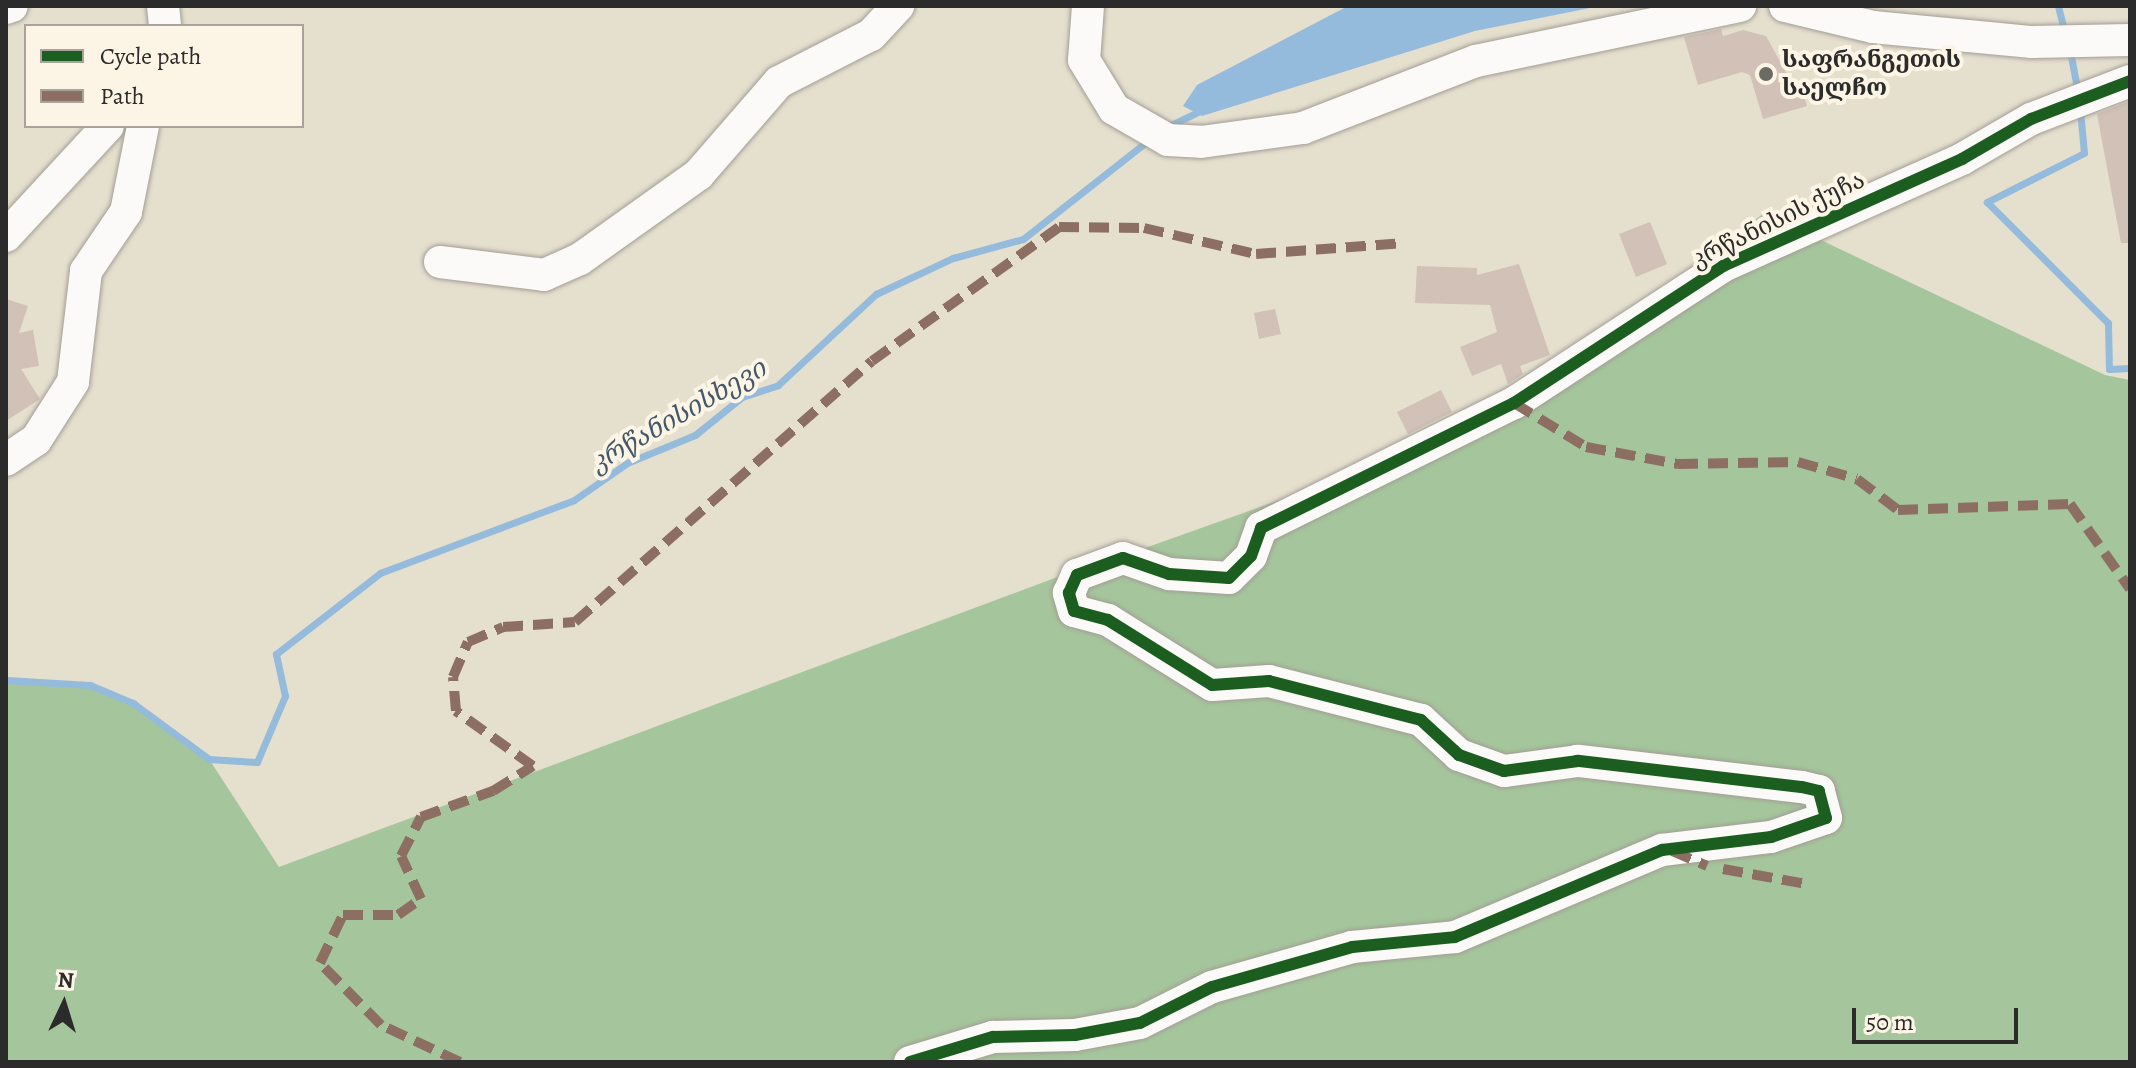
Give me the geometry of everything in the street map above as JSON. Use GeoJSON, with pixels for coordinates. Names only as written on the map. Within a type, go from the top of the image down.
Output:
{"type":"FeatureCollection","features":[{"type":"Feature","properties":{"kind":"street"},"geometry":{"type":"LineString","coordinates":[[6,8],[12,6]]}},
{"type":"Feature","properties":{"kind":"street"},"geometry":{"type":"LineString","coordinates":[[440,262],[544,275],[580,259],[699,174],[779,82],[871,35],[898,6]]}},
{"type":"Feature","properties":{"kind":"street"},"geometry":{"type":"LineString","coordinates":[[1088,6],[1084,60],[1114,109],[1168,140],[1201,142],[1303,128],[1476,61],[1740,6]]}},
{"type":"Feature","properties":{"kind":"street"},"geometry":{"type":"LineString","coordinates":[[1785,6],[1873,27],[2032,42],[2130,40]]}},
{"type":"Feature","properties":{"kind":"street","name":"კრწანისის ქუჩა"},"geometry":{"type":"LineString","coordinates":[[910,1062],[993,1037],[1075,1035],[1140,1023],[1212,987],[1352,947],[1455,937],[1662,850],[1771,837],[1826,818],[1819,791],[1801,787],[1578,761],[1504,771],[1459,755],[1421,720],[1269,681],[1212,685],[1108,620],[1074,611],[1069,593],[1077,575],[1123,558],[1169,574],[1229,578],[1251,556],[1261,528],[1420,454],[1514,403],[1723,266],[1962,159],[2031,119],[2121,84]]}},
{"type":"Feature","properties":{"kind":"street"},"geometry":{"type":"LineString","coordinates":[[6,236],[106,128]]}},
{"type":"Feature","properties":{"kind":"street"},"geometry":{"type":"LineString","coordinates":[[6,460],[36,440],[73,382],[86,271],[126,212],[143,128]]}},
{"type":"Feature","properties":{"kind":"green space"},"geometry":{"type":"Polygon","coordinates":[[[1764,213],[2105,375],[2130,380],[2130,1062],[6,1062],[6,680],[90,685],[133,703],[209,759],[279,867],[1063,575],[1126,543],[1145,548],[1395,459],[1541,380],[1764,213]]]}},
{"type":"Feature","properties":{"kind":"water"},"geometry":{"type":"Polygon","coordinates":[[[1348,6],[1600,6],[1475,31],[1202,116],[1183,106],[1197,85],[1348,6]]]}},
{"type":"Feature","properties":{"kind":"building","name":"საფრანგეთის საელჩო"},"geometry":{"type":"Polygon","coordinates":[[[1721,29],[1723,36],[1743,30],[1766,36],[1793,85],[1800,83],[1807,106],[1763,119],[1750,75],[1742,72],[1698,85],[1684,37],[1721,29]]]}},
{"type":"Feature","properties":{"kind":"building"},"geometry":{"type":"Polygon","coordinates":[[[2130,101],[2130,243],[2121,243],[2097,114],[2130,101]]]}},
{"type":"Feature","properties":{"kind":"building"},"geometry":{"type":"Polygon","coordinates":[[[1650,222],[1667,264],[1636,277],[1619,234],[1650,222]]]}},
{"type":"Feature","properties":{"kind":"building"},"geometry":{"type":"Polygon","coordinates":[[[1519,264],[1550,355],[1520,366],[1523,374],[1508,384],[1501,364],[1472,376],[1460,347],[1497,332],[1490,305],[1415,303],[1417,266],[1477,268],[1477,275],[1519,264]]]}},
{"type":"Feature","properties":{"kind":"building"},"geometry":{"type":"Polygon","coordinates":[[[6,299],[28,306],[19,333],[33,330],[39,366],[21,369],[40,399],[6,421],[6,299]]]}},
{"type":"Feature","properties":{"kind":"building"},"geometry":{"type":"Polygon","coordinates":[[[1275,309],[1281,334],[1259,339],[1254,313],[1275,309]]]}},
{"type":"Feature","properties":{"kind":"building"},"geometry":{"type":"Polygon","coordinates":[[[1441,390],[1452,412],[1408,434],[1397,412],[1441,390]]]}},
{"type":"Feature","properties":{"kind":"waterway","name":"კრწანისისხევი"},"geometry":{"type":"LineString","coordinates":[[2058,6],[2065,35]]}},
{"type":"Feature","properties":{"kind":"waterway","name":"კრწანისისხევი"},"geometry":{"type":"LineString","coordinates":[[2070,51],[2078,93]]}},
{"type":"Feature","properties":{"kind":"waterway","name":"კრწანისისხევი"},"geometry":{"type":"LineString","coordinates":[[1165,128],[1204,109]]}},
{"type":"Feature","properties":{"kind":"waterway","name":"კრწანისისხევი"},"geometry":{"type":"LineString","coordinates":[[2080,110],[2084,153],[1987,202],[2108,323],[2109,369],[2130,368]]}},
{"type":"Feature","properties":{"kind":"waterway","name":"კრწანისისხევი"},"geometry":{"type":"LineString","coordinates":[[6,680],[90,685],[133,703],[209,759],[257,762],[285,696],[276,654],[380,573],[574,500],[627,463],[695,435],[742,397],[778,385],[876,294],[953,258],[1023,239],[1149,140]]}},
{"type":"Feature","properties":{"kind":"marked path"},"geometry":{"type":"LineString","coordinates":[[460,1062],[381,1025],[320,963],[343,915],[398,915],[421,899],[401,856],[421,817],[493,791],[533,766],[456,711],[453,677],[468,642],[503,627],[575,622],[872,361],[1059,227],[1144,228],[1256,254],[1405,243]]}},
{"type":"Feature","properties":{"kind":"marked path"},"geometry":{"type":"LineString","coordinates":[[1514,403],[1586,447],[1678,464],[1798,462],[1857,479],[1898,510],[2070,504],[2130,589]]}},
{"type":"Feature","properties":{"kind":"marked path"},"geometry":{"type":"LineString","coordinates":[[1672,851],[1707,866]]}},
{"type":"Feature","properties":{"kind":"marked path"},"geometry":{"type":"LineString","coordinates":[[1723,869],[1806,884]]}},
{"type":"Feature","properties":{"kind":"cycle path"},"geometry":{"type":"LineString","coordinates":[[910,1062],[993,1037],[1075,1035],[1140,1023],[1212,987],[1352,947],[1455,937],[1662,850],[1771,837],[1826,818],[1819,791],[1801,787],[1578,761],[1504,771],[1459,755],[1421,720],[1269,681],[1212,685],[1108,620],[1074,611],[1069,593],[1077,575],[1123,558],[1169,574],[1229,578],[1251,556],[1261,528],[1514,403],[1723,266],[1962,159],[2031,119],[2130,81]]}},
{"type":"Feature","properties":{"kind":"place","name":"საფრანგეთის საელჩო"},"geometry":{"type":"Point","coordinates":[1766,74]}}]}
